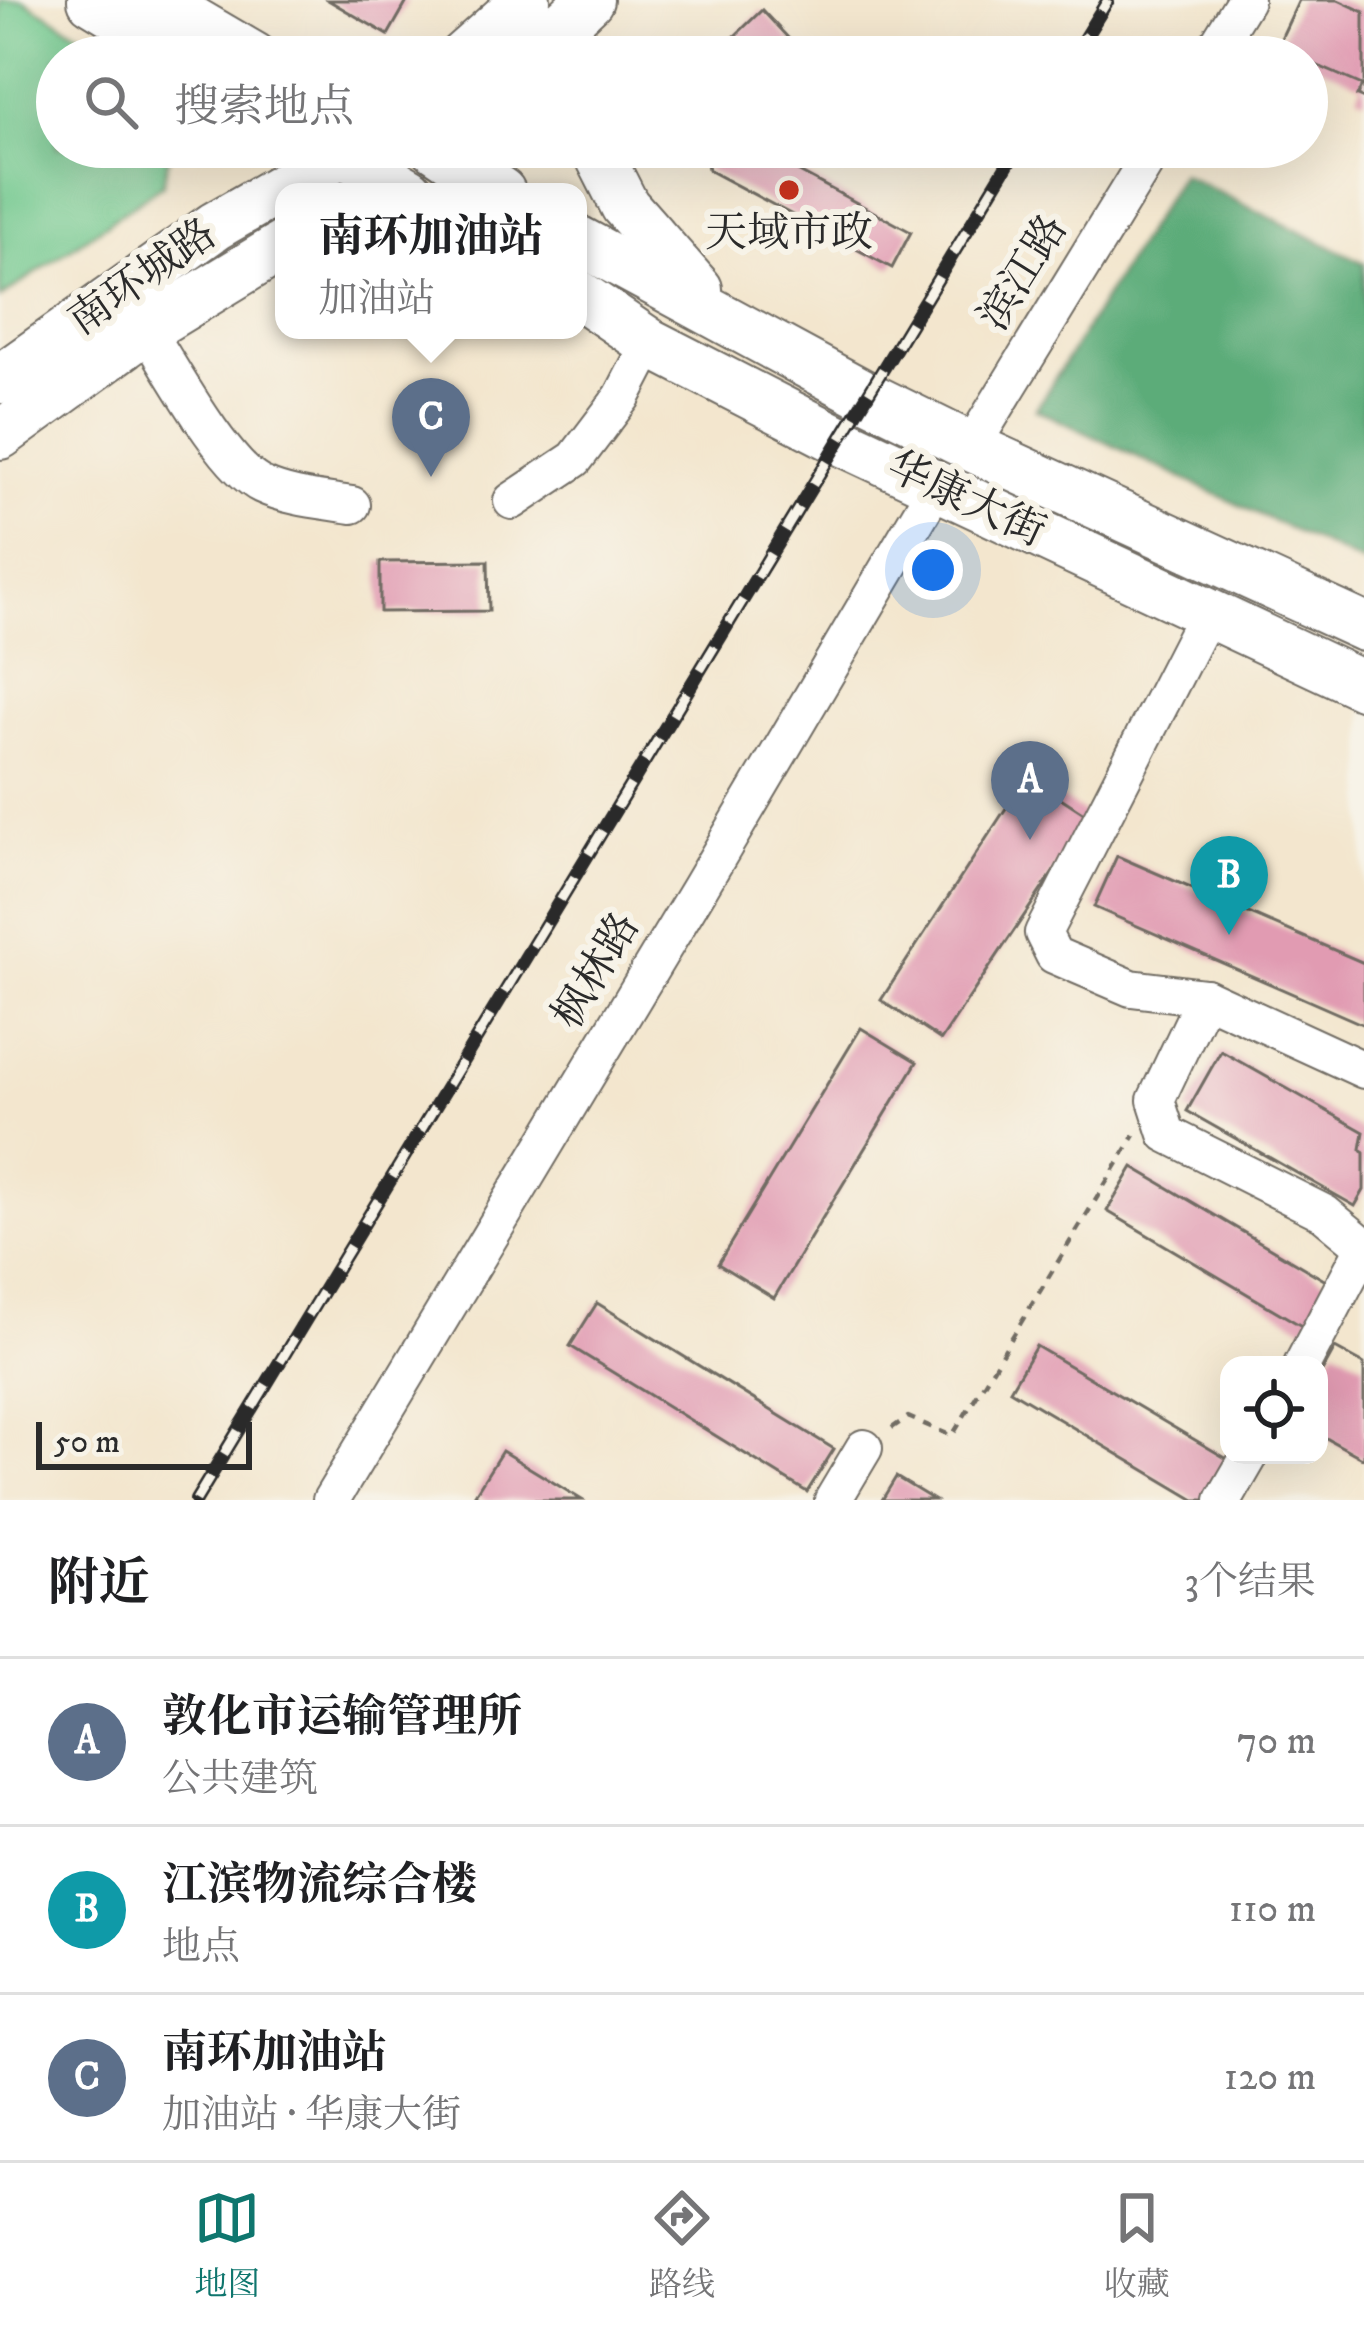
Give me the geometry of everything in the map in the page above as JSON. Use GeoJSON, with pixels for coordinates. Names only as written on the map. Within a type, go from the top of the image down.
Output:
{"type":"FeatureCollection","features":[{"type":"Feature","properties":{"kind":"main road"},"geometry":{"type":"LineString","coordinates":[[92,0],[151,36]]}},
{"type":"Feature","properties":{"kind":"main road"},"geometry":{"type":"LineString","coordinates":[[486,36],[526,0]]}},
{"type":"Feature","properties":{"kind":"main road"},"geometry":{"type":"LineString","coordinates":[[552,36],[592,0]]}},
{"type":"Feature","properties":{"kind":"main road"},"geometry":{"type":"LineString","coordinates":[[586,36],[592,0]]}},
{"type":"Feature","properties":{"kind":"main road"},"geometry":{"type":"LineString","coordinates":[[162,1],[220,36]]}},
{"type":"Feature","properties":{"kind":"main road"},"geometry":{"type":"LineString","coordinates":[[606,168],[626,206],[663,253],[726,319]]}},
{"type":"Feature","properties":{"kind":"main road","name":"南环城路"},"geometry":{"type":"LineString","coordinates":[[0,379],[215,226],[275,190]]}},
{"type":"Feature","properties":{"kind":"main road","name":"华康大街"},"geometry":{"type":"LineString","coordinates":[[587,245],[865,395],[1364,627]]}},
{"type":"Feature","properties":{"kind":"main road","name":"南环城路"},"geometry":{"type":"LineString","coordinates":[[0,435],[146,329],[275,250]]}},
{"type":"Feature","properties":{"kind":"main road","name":"华康大街"},"geometry":{"type":"LineString","coordinates":[[587,300],[650,344],[838,440],[1364,686]]}},
{"type":"Feature","properties":{"kind":"street"},"geometry":{"type":"LineString","coordinates":[[1223,36],[1245,0]]}},
{"type":"Feature","properties":{"kind":"street","name":"滨江路"},"geometry":{"type":"LineString","coordinates":[[971,447],[1142,168]]}},
{"type":"Feature","properties":{"kind":"street"},"geometry":{"type":"LineString","coordinates":[[146,329],[240,470],[289,495],[352,505]]}},
{"type":"Feature","properties":{"kind":"street"},"geometry":{"type":"LineString","coordinates":[[512,502],[575,459],[622,397],[650,344]]}},
{"type":"Feature","properties":{"kind":"street","name":"枫林路"},"geometry":{"type":"LineString","coordinates":[[331,1500],[936,487]]}},
{"type":"Feature","properties":{"kind":"street"},"geometry":{"type":"LineString","coordinates":[[1207,613],[1042,933],[1054,955],[1130,988],[1205,997],[1364,1070]]}},
{"type":"Feature","properties":{"kind":"street"},"geometry":{"type":"LineString","coordinates":[[1205,997],[1156,1100],[1167,1134],[1324,1214],[1364,1246],[1306,1356]]}},
{"type":"Feature","properties":{"kind":"street"},"geometry":{"type":"LineString","coordinates":[[832,1500],[865,1448]]}},
{"type":"Feature","properties":{"kind":"street"},"geometry":{"type":"LineString","coordinates":[[1224,1500],[1245,1464]]}},
{"type":"Feature","properties":{"kind":"path"},"geometry":{"type":"LineString","coordinates":[[865,1448],[908,1417],[952,1436],[1156,1100]]}},
{"type":"Feature","properties":{"kind":"green space"},"geometry":{"type":"Polygon","coordinates":[[[0,0],[23,0],[84,36],[36,36],[36,168],[166,168],[163,184],[0,298],[0,0]]]}},
{"type":"Feature","properties":{"kind":"green space"},"geometry":{"type":"Polygon","coordinates":[[[1181,174],[1364,263],[1364,564],[1036,409],[1181,174]]]}},
{"type":"Feature","properties":{"kind":"building"},"geometry":{"type":"Polygon","coordinates":[[[328,0],[408,0],[388,35],[328,0]]]}},
{"type":"Feature","properties":{"kind":"building"},"geometry":{"type":"Polygon","coordinates":[[[1299,0],[1338,0],[1364,12],[1364,99],[1357,96],[1362,85],[1328,70],[1328,36],[1282,36],[1299,0]]]}},
{"type":"Feature","properties":{"kind":"building"},"geometry":{"type":"Polygon","coordinates":[[[762,10],[786,36],[735,36],[762,10]]]}},
{"type":"Feature","properties":{"kind":"building","name":"天域市政"},"geometry":{"type":"Polygon","coordinates":[[[792,168],[911,232],[892,268],[708,170],[792,168]]]}},
{"type":"Feature","properties":{"kind":"building"},"geometry":{"type":"Polygon","coordinates":[[[488,561],[489,611],[380,612],[380,562],[488,561]]]}},
{"type":"Feature","properties":{"kind":"building"},"geometry":{"type":"Polygon","coordinates":[[[1027,776],[1090,817],[941,1040],[881,1000],[1027,776]]]}},
{"type":"Feature","properties":{"kind":"building"},"geometry":{"type":"Polygon","coordinates":[[[1117,856],[1364,963],[1364,1025],[1094,907],[1117,856]]]}},
{"type":"Feature","properties":{"kind":"building"},"geometry":{"type":"Polygon","coordinates":[[[861,1028],[917,1062],[774,1298],[718,1264],[861,1028]]]}},
{"type":"Feature","properties":{"kind":"building"},"geometry":{"type":"Polygon","coordinates":[[[1221,1051],[1364,1132],[1364,1190],[1355,1206],[1187,1111],[1221,1051]]]}},
{"type":"Feature","properties":{"kind":"building"},"geometry":{"type":"Polygon","coordinates":[[[1133,1167],[1331,1284],[1305,1328],[1107,1211],[1133,1167]]]}},
{"type":"Feature","properties":{"kind":"building"},"geometry":{"type":"Polygon","coordinates":[[[597,1303],[834,1449],[807,1492],[570,1346],[597,1303]]]}},
{"type":"Feature","properties":{"kind":"building"},"geometry":{"type":"Polygon","coordinates":[[[1036,1346],[1220,1455],[1220,1464],[1233,1464],[1212,1500],[1195,1500],[1010,1390],[1036,1346]]]}},
{"type":"Feature","properties":{"kind":"building"},"geometry":{"type":"Polygon","coordinates":[[[1335,1348],[1364,1364],[1364,1459],[1328,1439],[1328,1361],[1335,1348]]]}},
{"type":"Feature","properties":{"kind":"building"},"geometry":{"type":"Polygon","coordinates":[[[502,1451],[582,1500],[484,1500],[475,1494],[502,1451]]]}},
{"type":"Feature","properties":{"kind":"building"},"geometry":{"type":"Polygon","coordinates":[[[896,1477],[934,1500],[882,1500],[896,1477]]]}},
{"type":"Feature","properties":{"kind":"railway"},"geometry":{"type":"LineString","coordinates":[[1086,36],[1108,0]]}},
{"type":"Feature","properties":{"kind":"railway"},"geometry":{"type":"LineString","coordinates":[[196,1500],[1005,168]]}},
{"type":"Feature","properties":{"kind":"place","name":"天域市政"},"geometry":{"type":"Point","coordinates":[789,190]}},
{"type":"Feature","properties":{"kind":"place","name":"南环加油站"},"geometry":{"type":"Point","coordinates":[431,477]}},
{"type":"Feature","properties":{"kind":"place","name":"敦化市运输管理所"},"geometry":{"type":"Point","coordinates":[1030,840]}},
{"type":"Feature","properties":{"kind":"place","name":"江滨物流综合楼"},"geometry":{"type":"Point","coordinates":[1229,935]}}]}
